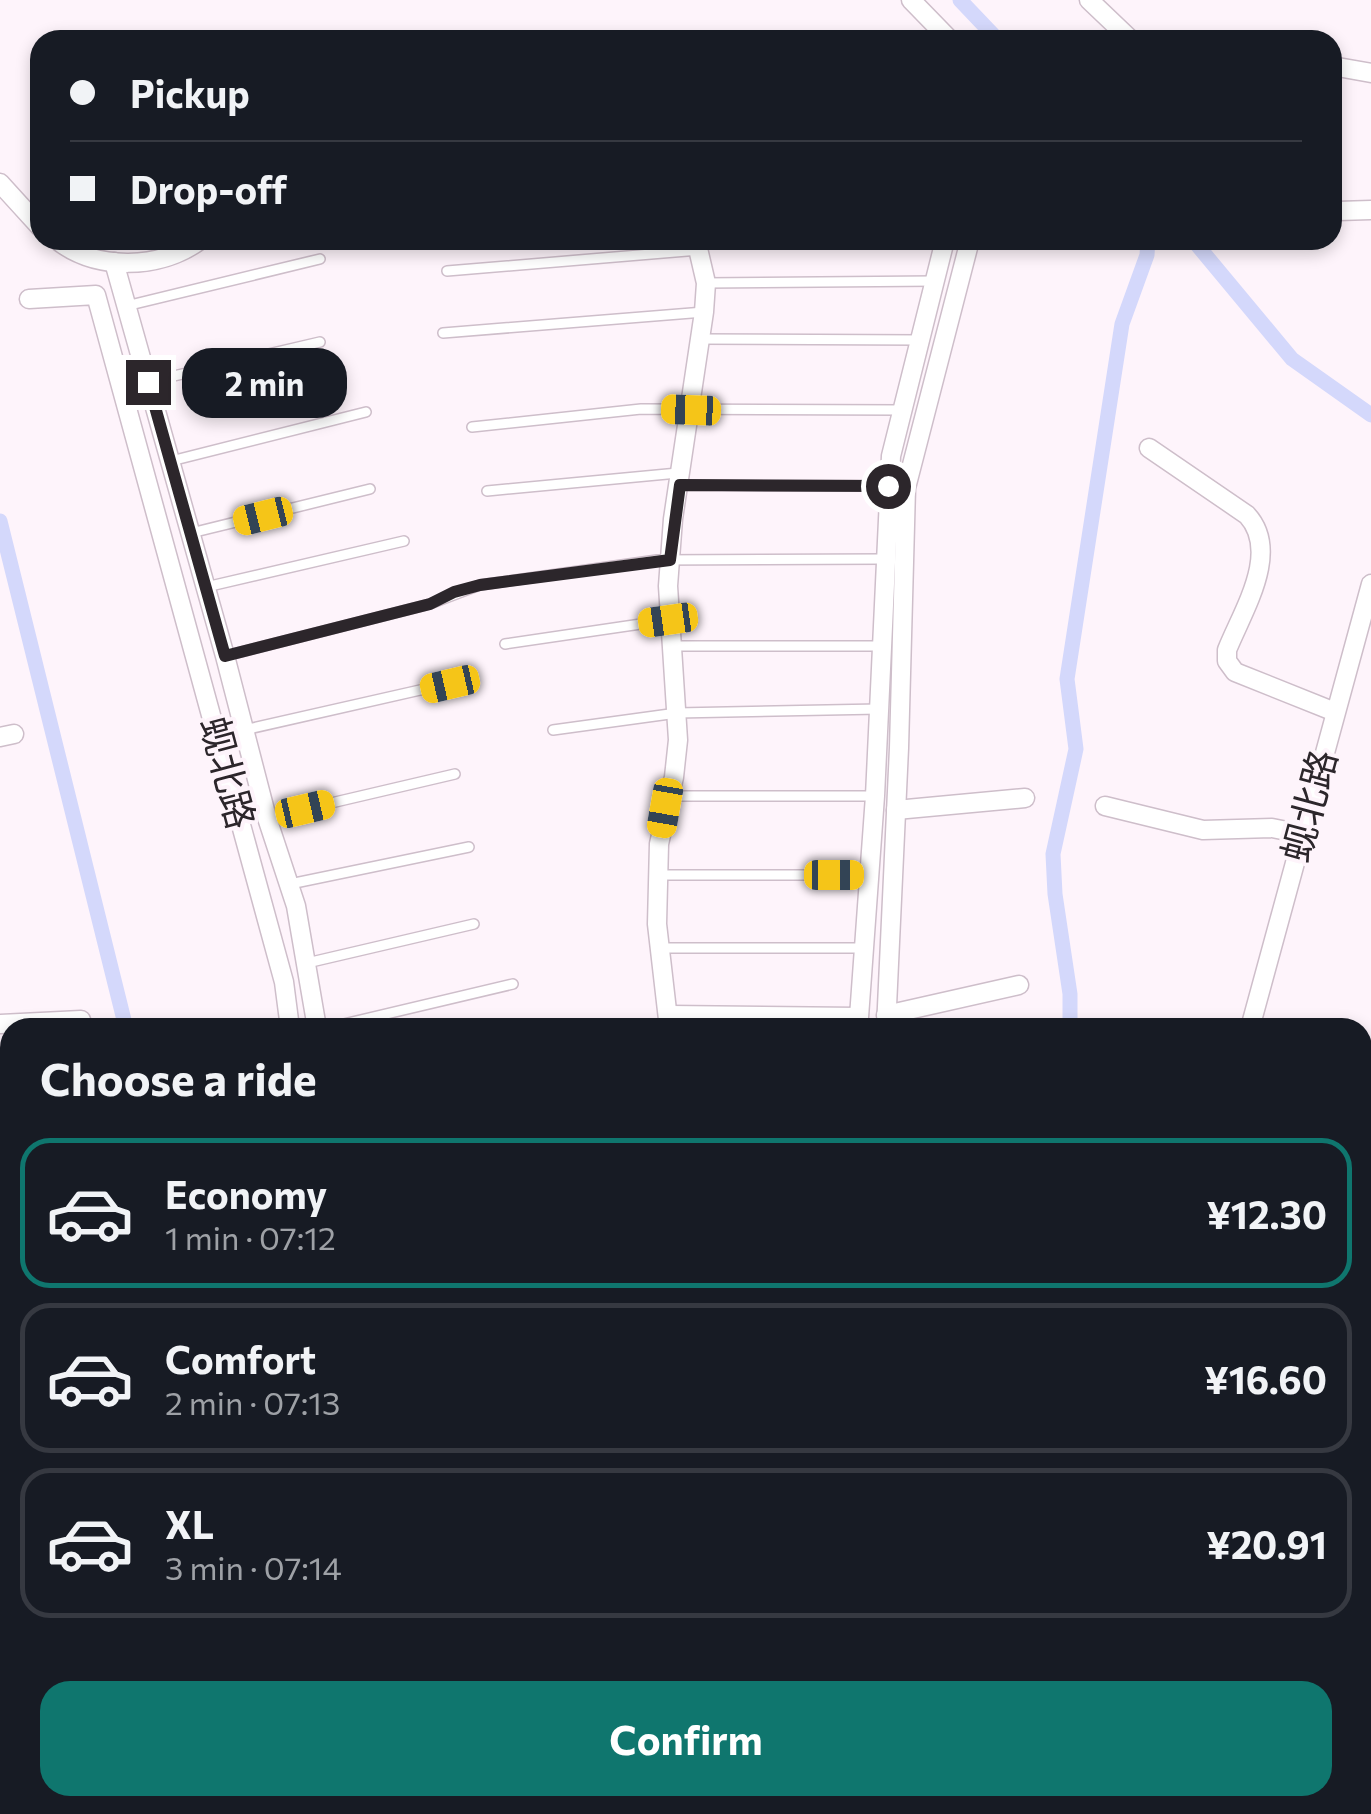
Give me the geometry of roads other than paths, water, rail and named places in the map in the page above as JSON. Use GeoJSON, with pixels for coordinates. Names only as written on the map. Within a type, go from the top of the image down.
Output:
{"type":"FeatureCollection","features":[{"type":"Feature","properties":{"kind":"street"},"geometry":{"type":"LineString","coordinates":[[911,0],[940,30]]}},
{"type":"Feature","properties":{"kind":"street"},"geometry":{"type":"LineString","coordinates":[[1089,0],[1121,30]]}},
{"type":"Feature","properties":{"kind":"street"},"geometry":{"type":"LineString","coordinates":[[1342,68],[1371,74]]}},
{"type":"Feature","properties":{"kind":"street"},"geometry":{"type":"LineString","coordinates":[[0,183],[30,215]]}},
{"type":"Feature","properties":{"kind":"street"},"geometry":{"type":"LineString","coordinates":[[1342,211],[1371,210]]}},
{"type":"Feature","properties":{"kind":"street"},"geometry":{"type":"LineString","coordinates":[[74,250],[90,260],[114,262],[160,258],[185,250]]}},
{"type":"Feature","properties":{"kind":"street"},"geometry":{"type":"LineString","coordinates":[[669,1018],[660,948],[659,844],[677,758],[678,713],[668,620],[670,560],[704,312],[706,283],[698,250]]}},
{"type":"Feature","properties":{"kind":"street"},"geometry":{"type":"LineString","coordinates":[[812,1018],[859,1017],[875,796],[890,456],[943,250]]}},
{"type":"Feature","properties":{"kind":"street"},"geometry":{"type":"LineString","coordinates":[[886,1018],[906,488],[967,250]]}},
{"type":"Feature","properties":{"kind":"street"},"geometry":{"type":"LineString","coordinates":[[114,262],[267,818],[290,884],[315,1018]]}},
{"type":"Feature","properties":{"kind":"street","name":"蚬北路"},"geometry":{"type":"LineString","coordinates":[[29,298],[96,296],[284,982],[289,1018]]}},
{"type":"Feature","properties":{"kind":"street"},"geometry":{"type":"LineString","coordinates":[[1150,448],[1246,515],[1259,529],[1258,572],[1227,650],[1227,661],[1235,672],[1334,712]]}},
{"type":"Feature","properties":{"kind":"street","name":"蚬北路"},"geometry":{"type":"LineString","coordinates":[[1253,1018],[1371,584]]}},
{"type":"Feature","properties":{"kind":"street"},"geometry":{"type":"LineString","coordinates":[[896,810],[1025,798]]}},
{"type":"Feature","properties":{"kind":"street"},"geometry":{"type":"LineString","coordinates":[[1105,806],[1203,830],[1272,828],[1302,834]]}},
{"type":"Feature","properties":{"kind":"street"},"geometry":{"type":"LineString","coordinates":[[897,1018],[1018,986]]}},
{"type":"Feature","properties":{"kind":"lane"},"geometry":{"type":"LineString","coordinates":[[447,270],[647,250]]}},
{"type":"Feature","properties":{"kind":"lane"},"geometry":{"type":"LineString","coordinates":[[126,306],[320,259]]}},
{"type":"Feature","properties":{"kind":"lane"},"geometry":{"type":"LineString","coordinates":[[706,283],[935,281]]}},
{"type":"Feature","properties":{"kind":"lane"},"geometry":{"type":"LineString","coordinates":[[443,333],[704,312]]}},
{"type":"Feature","properties":{"kind":"lane"},"geometry":{"type":"LineString","coordinates":[[700,339],[920,340]]}},
{"type":"Feature","properties":{"kind":"lane"},"geometry":{"type":"LineString","coordinates":[[148,382],[320,342]]}},
{"type":"Feature","properties":{"kind":"lane"},"geometry":{"type":"LineString","coordinates":[[472,427],[641,409],[901,410]]}},
{"type":"Feature","properties":{"kind":"lane"},"geometry":{"type":"LineString","coordinates":[[171,461],[366,412]]}},
{"type":"Feature","properties":{"kind":"lane"},"geometry":{"type":"LineString","coordinates":[[487,491],[680,479],[888,486]]}},
{"type":"Feature","properties":{"kind":"lane"},"geometry":{"type":"LineString","coordinates":[[191,533],[370,490]]}},
{"type":"Feature","properties":{"kind":"lane"},"geometry":{"type":"LineString","coordinates":[[206,588],[404,541]]}},
{"type":"Feature","properties":{"kind":"lane"},"geometry":{"type":"LineString","coordinates":[[225,656],[430,604],[480,585],[670,560],[886,559]]}},
{"type":"Feature","properties":{"kind":"lane"},"geometry":{"type":"LineString","coordinates":[[505,644],[668,620]]}},
{"type":"Feature","properties":{"kind":"lane"},"geometry":{"type":"LineString","coordinates":[[670,646],[882,646]]}},
{"type":"Feature","properties":{"kind":"lane"},"geometry":{"type":"LineString","coordinates":[[244,730],[450,684]]}},
{"type":"Feature","properties":{"kind":"lane"},"geometry":{"type":"LineString","coordinates":[[553,730],[678,713],[879,709]]}},
{"type":"Feature","properties":{"kind":"lane"},"geometry":{"type":"LineString","coordinates":[[267,818],[455,774]]}},
{"type":"Feature","properties":{"kind":"lane"},"geometry":{"type":"LineString","coordinates":[[668,796],[875,796]]}},
{"type":"Feature","properties":{"kind":"lane"},"geometry":{"type":"LineString","coordinates":[[290,884],[468,847]]}},
{"type":"Feature","properties":{"kind":"lane"},"geometry":{"type":"LineString","coordinates":[[658,875],[869,875]]}},
{"type":"Feature","properties":{"kind":"lane"},"geometry":{"type":"LineString","coordinates":[[307,963],[474,924]]}},
{"type":"Feature","properties":{"kind":"lane"},"geometry":{"type":"LineString","coordinates":[[660,948],[864,948]]}},
{"type":"Feature","properties":{"kind":"lane"},"geometry":{"type":"LineString","coordinates":[[369,1018],[513,984]]}},
{"type":"Feature","properties":{"kind":"waterway"},"geometry":{"type":"LineString","coordinates":[[960,0],[988,30]]}},
{"type":"Feature","properties":{"kind":"waterway"},"geometry":{"type":"LineString","coordinates":[[1070,1018],[1053,854],[1076,749],[1067,679],[1122,324],[1147,250]]}},
{"type":"Feature","properties":{"kind":"waterway"},"geometry":{"type":"LineString","coordinates":[[1201,250],[1292,359],[1371,415]]}},
{"type":"Feature","properties":{"kind":"waterway"},"geometry":{"type":"LineString","coordinates":[[0,521],[124,1018]]}}]}
